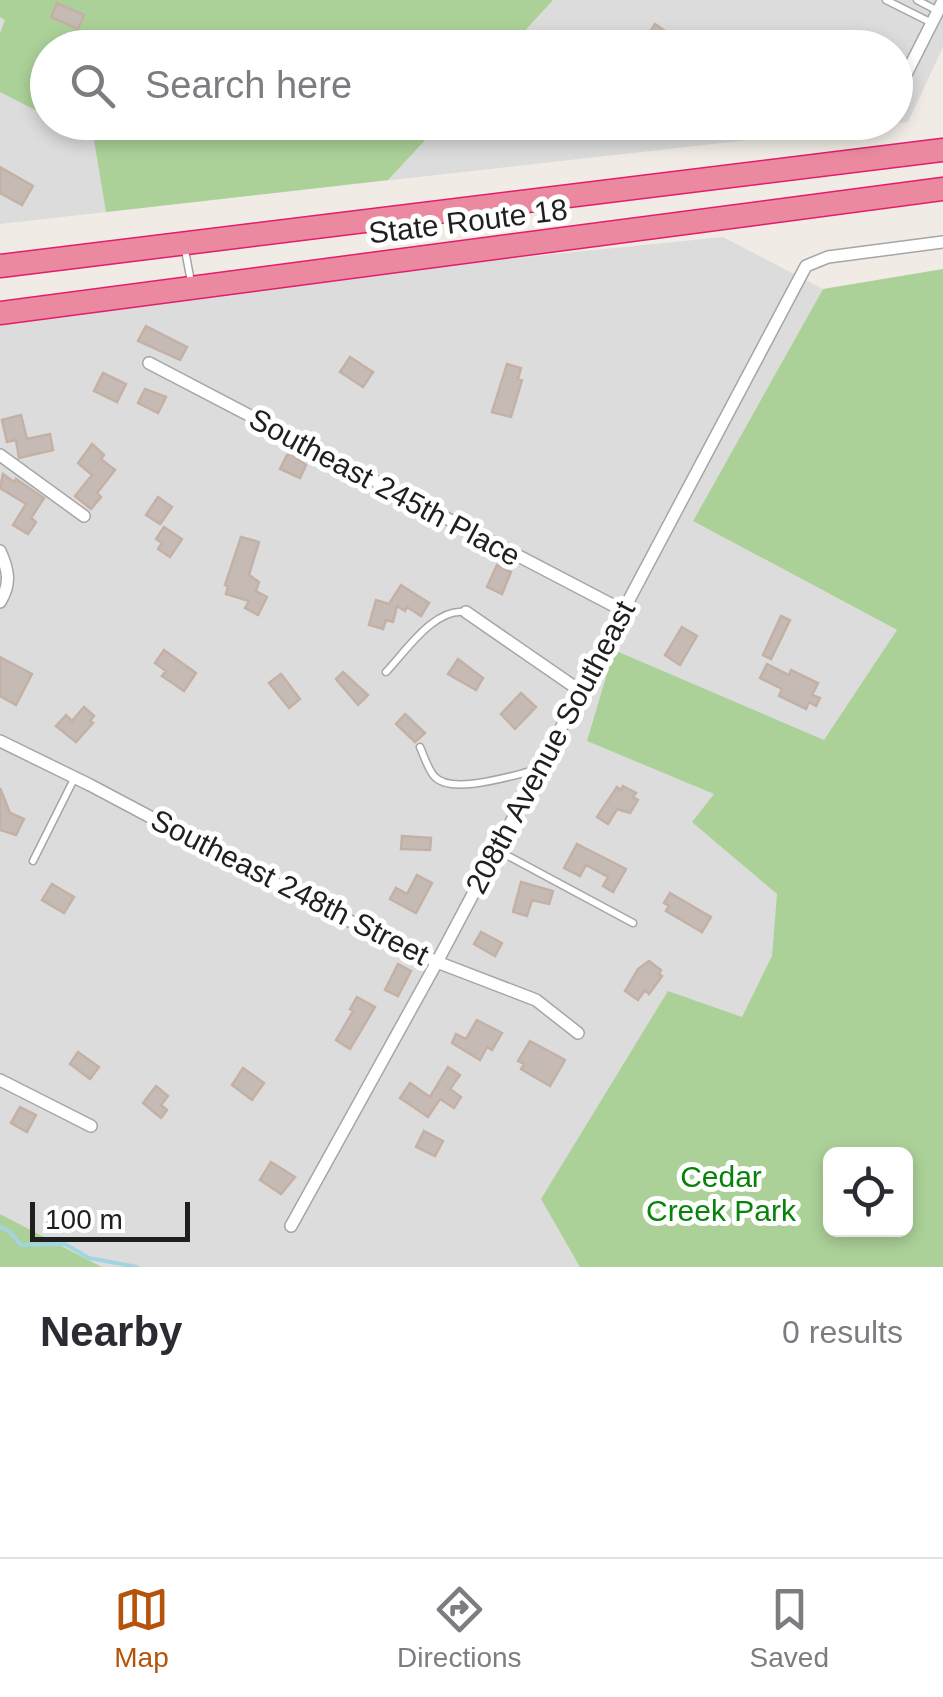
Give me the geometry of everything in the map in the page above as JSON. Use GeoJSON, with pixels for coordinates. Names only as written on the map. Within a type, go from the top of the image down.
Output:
{"type":"FeatureCollection","features":[{"type":"Feature","properties":{"kind":"highway","name":"State Route 18"},"geometry":{"type":"LineString","coordinates":[[0,266],[943,150]]}},
{"type":"Feature","properties":{"kind":"highway","name":"State Route 18"},"geometry":{"type":"LineString","coordinates":[[0,313],[943,189]]}},
{"type":"Feature","properties":{"kind":"street"},"geometry":{"type":"LineString","coordinates":[[913,61],[938,12]]}},
{"type":"Feature","properties":{"kind":"street","name":"208th Avenue Southeast"},"geometry":{"type":"LineString","coordinates":[[291,1226],[437,962],[806,266],[828,257],[943,242]]}},
{"type":"Feature","properties":{"kind":"street","name":"Southeast 245th Place"},"geometry":{"type":"LineString","coordinates":[[149,363],[622,610]]}},
{"type":"Feature","properties":{"kind":"street"},"geometry":{"type":"LineString","coordinates":[[0,455],[84,516]]}},
{"type":"Feature","properties":{"kind":"street"},"geometry":{"type":"LineString","coordinates":[[0,552],[8,570],[8,588],[0,602]]}},
{"type":"Feature","properties":{"kind":"street"},"geometry":{"type":"LineString","coordinates":[[466,612],[579,690]]}},
{"type":"Feature","properties":{"kind":"street","name":"Southeast 248th Street"},"geometry":{"type":"LineString","coordinates":[[0,741],[322,908],[437,962],[536,1000],[578,1033]]}},
{"type":"Feature","properties":{"kind":"street"},"geometry":{"type":"LineString","coordinates":[[0,1080],[91,1126]]}},
{"type":"Feature","properties":{"kind":"lane"},"geometry":{"type":"LineString","coordinates":[[886,0],[938,12]]}},
{"type":"Feature","properties":{"kind":"lane"},"geometry":{"type":"LineString","coordinates":[[917,0],[938,12]]}},
{"type":"Feature","properties":{"kind":"lane"},"geometry":{"type":"LineString","coordinates":[[184,245],[192,288]]}},
{"type":"Feature","properties":{"kind":"lane"},"geometry":{"type":"LineString","coordinates":[[386,672],[437,619],[452,610],[466,612]]}},
{"type":"Feature","properties":{"kind":"lane"},"geometry":{"type":"LineString","coordinates":[[420,747],[433,776],[444,784],[459,786],[537,770]]}},
{"type":"Feature","properties":{"kind":"lane"},"geometry":{"type":"LineString","coordinates":[[33,861],[74,778]]}},
{"type":"Feature","properties":{"kind":"lane"},"geometry":{"type":"LineString","coordinates":[[496,850],[633,923]]}},
{"type":"Feature","properties":{"kind":"shaded area"},"geometry":{"type":"Polygon","coordinates":[[[0,0],[943,0],[943,47],[913,111],[913,30],[30,30],[30,140],[748,140],[0,224],[0,0]]]}},
{"type":"Feature","properties":{"kind":"shaded area"},"geometry":{"type":"Polygon","coordinates":[[[723,237],[823,289],[693,521],[919,642],[906,1147],[823,1147],[823,1157],[601,1267],[102,1267],[0,1214],[0,310],[723,237]]]}},
{"type":"Feature","properties":{"kind":"green space"},"geometry":{"type":"Polygon","coordinates":[[[0,0],[553,0],[526,30],[30,30],[30,107],[0,92],[0,33],[5,20],[0,17],[0,0]]]}},
{"type":"Feature","properties":{"kind":"green space"},"geometry":{"type":"Polygon","coordinates":[[[94,140],[425,140],[388,180],[106,212],[94,140]]]}},
{"type":"Feature","properties":{"kind":"green space","name":"Cedar Creek Park"},"geometry":{"type":"Polygon","coordinates":[[[943,269],[943,1267],[580,1267],[541,1199],[668,991],[742,1017],[772,956],[777,894],[692,822],[714,794],[587,741],[614,650],[824,740],[897,630],[693,521],[823,289],[943,269]]]}},
{"type":"Feature","properties":{"kind":"green space"},"geometry":{"type":"Polygon","coordinates":[[[0,1214],[102,1267],[0,1267],[0,1214]]]}},
{"type":"Feature","properties":{"kind":"building"},"geometry":{"type":"Polygon","coordinates":[[[57,3],[84,15],[78,29],[51,17],[57,3]]]}},
{"type":"Feature","properties":{"kind":"building"},"geometry":{"type":"Polygon","coordinates":[[[0,167],[33,186],[22,205],[0,193],[0,167]]]}},
{"type":"Feature","properties":{"kind":"building"},"geometry":{"type":"Polygon","coordinates":[[[146,326],[187,347],[180,360],[138,341],[146,326]]]}},
{"type":"Feature","properties":{"kind":"building"},"geometry":{"type":"Polygon","coordinates":[[[350,357],[373,372],[363,387],[340,372],[350,357]]]}},
{"type":"Feature","properties":{"kind":"building"},"geometry":{"type":"Polygon","coordinates":[[[507,364],[521,368],[518,379],[522,380],[511,417],[492,412],[507,364]]]}},
{"type":"Feature","properties":{"kind":"building"},"geometry":{"type":"Polygon","coordinates":[[[103,373],[126,384],[117,402],[94,391],[103,373]]]}},
{"type":"Feature","properties":{"kind":"building"},"geometry":{"type":"Polygon","coordinates":[[[145,389],[166,397],[158,413],[138,403],[145,389]]]}},
{"type":"Feature","properties":{"kind":"building"},"geometry":{"type":"Polygon","coordinates":[[[21,415],[27,439],[50,434],[53,450],[19,458],[16,440],[7,442],[2,420],[21,415]]]}},
{"type":"Feature","properties":{"kind":"building"},"geometry":{"type":"Polygon","coordinates":[[[92,444],[104,455],[101,459],[115,470],[97,493],[101,497],[91,509],[75,496],[92,475],[78,463],[92,444]]]}},
{"type":"Feature","properties":{"kind":"building"},"geometry":{"type":"Polygon","coordinates":[[[292,454],[306,465],[300,478],[280,469],[287,455],[292,454]]]}},
{"type":"Feature","properties":{"kind":"building"},"geometry":{"type":"Polygon","coordinates":[[[3,474],[44,498],[31,518],[36,522],[28,534],[13,525],[26,504],[0,488],[3,474]]]}},
{"type":"Feature","properties":{"kind":"building"},"geometry":{"type":"Polygon","coordinates":[[[158,497],[172,507],[160,524],[146,515],[158,497]]]}},
{"type":"Feature","properties":{"kind":"building"},"geometry":{"type":"Polygon","coordinates":[[[164,527],[182,539],[170,557],[158,549],[162,543],[156,539],[164,527]]]}},
{"type":"Feature","properties":{"kind":"building"},"geometry":{"type":"Polygon","coordinates":[[[241,537],[259,542],[249,575],[259,582],[256,591],[267,597],[258,615],[245,608],[249,601],[226,594],[225,585],[241,537]]]}},
{"type":"Feature","properties":{"kind":"building"},"geometry":{"type":"Polygon","coordinates":[[[497,565],[511,572],[502,594],[487,587],[497,565]]]}},
{"type":"Feature","properties":{"kind":"building"},"geometry":{"type":"Polygon","coordinates":[[[401,585],[429,603],[421,616],[397,606],[393,622],[386,620],[383,629],[369,625],[376,600],[389,604],[401,585]]]}},
{"type":"Feature","properties":{"kind":"building"},"geometry":{"type":"Polygon","coordinates":[[[781,616],[790,620],[771,659],[763,655],[781,616]]]}},
{"type":"Feature","properties":{"kind":"building"},"geometry":{"type":"Polygon","coordinates":[[[682,627],[697,636],[680,665],[665,655],[682,627]]]}},
{"type":"Feature","properties":{"kind":"building"},"geometry":{"type":"Polygon","coordinates":[[[164,650],[196,673],[184,691],[162,676],[166,671],[155,663],[164,650]]]}},
{"type":"Feature","properties":{"kind":"building"},"geometry":{"type":"Polygon","coordinates":[[[0,657],[32,674],[16,705],[0,696],[0,657]]]}},
{"type":"Feature","properties":{"kind":"building"},"geometry":{"type":"Polygon","coordinates":[[[458,659],[483,678],[476,690],[448,674],[458,659]]]}},
{"type":"Feature","properties":{"kind":"building"},"geometry":{"type":"Polygon","coordinates":[[[767,664],[818,683],[812,695],[820,698],[816,706],[809,702],[806,709],[779,696],[782,689],[760,678],[767,664]]]}},
{"type":"Feature","properties":{"kind":"building"},"geometry":{"type":"Polygon","coordinates":[[[343,672],[368,695],[358,705],[336,679],[343,672]]]}},
{"type":"Feature","properties":{"kind":"building"},"geometry":{"type":"Polygon","coordinates":[[[281,674],[300,699],[289,708],[269,683],[281,674]]]}},
{"type":"Feature","properties":{"kind":"building"},"geometry":{"type":"Polygon","coordinates":[[[521,693],[536,707],[515,729],[501,714],[521,693]]]}},
{"type":"Feature","properties":{"kind":"building"},"geometry":{"type":"Polygon","coordinates":[[[84,707],[94,716],[90,721],[93,723],[76,742],[56,726],[66,715],[72,721],[84,707]]]}},
{"type":"Feature","properties":{"kind":"building"},"geometry":{"type":"Polygon","coordinates":[[[405,714],[425,733],[415,742],[396,724],[405,714]]]}},
{"type":"Feature","properties":{"kind":"building"},"geometry":{"type":"Polygon","coordinates":[[[623,786],[636,793],[633,797],[638,800],[630,813],[617,809],[608,824],[597,817],[617,787],[621,790],[623,786]]]}},
{"type":"Feature","properties":{"kind":"building"},"geometry":{"type":"Polygon","coordinates":[[[0,788],[10,813],[24,819],[16,835],[0,830],[0,788]]]}},
{"type":"Feature","properties":{"kind":"building"},"geometry":{"type":"Polygon","coordinates":[[[402,836],[431,838],[430,850],[401,849],[402,836]]]}},
{"type":"Feature","properties":{"kind":"building"},"geometry":{"type":"Polygon","coordinates":[[[577,844],[626,869],[613,892],[603,886],[608,877],[586,865],[580,876],[564,868],[577,844]]]}},
{"type":"Feature","properties":{"kind":"building"},"geometry":{"type":"Polygon","coordinates":[[[417,875],[432,883],[416,913],[390,899],[396,888],[407,894],[417,875]]]}},
{"type":"Feature","properties":{"kind":"building"},"geometry":{"type":"Polygon","coordinates":[[[521,882],[553,891],[549,904],[532,900],[527,916],[513,912],[521,882]]]}},
{"type":"Feature","properties":{"kind":"building"},"geometry":{"type":"Polygon","coordinates":[[[52,884],[74,897],[64,913],[42,900],[52,884]]]}},
{"type":"Feature","properties":{"kind":"building"},"geometry":{"type":"Polygon","coordinates":[[[670,893],[711,917],[702,932],[666,911],[669,906],[664,903],[670,893]]]}},
{"type":"Feature","properties":{"kind":"building"},"geometry":{"type":"Polygon","coordinates":[[[481,932],[502,943],[495,956],[474,944],[481,932]]]}},
{"type":"Feature","properties":{"kind":"building"},"geometry":{"type":"Polygon","coordinates":[[[649,961],[661,970],[662,976],[649,994],[645,990],[638,1000],[625,991],[638,969],[649,961]]]}},
{"type":"Feature","properties":{"kind":"building"},"geometry":{"type":"Polygon","coordinates":[[[398,964],[411,971],[398,996],[385,990],[398,964]]]}},
{"type":"Feature","properties":{"kind":"building"},"geometry":{"type":"Polygon","coordinates":[[[357,997],[375,1007],[350,1049],[336,1040],[357,997]]]}},
{"type":"Feature","properties":{"kind":"building"},"geometry":{"type":"Polygon","coordinates":[[[477,1020],[502,1033],[480,1060],[452,1043],[456,1034],[466,1039],[477,1020]]]}},
{"type":"Feature","properties":{"kind":"building"},"geometry":{"type":"Polygon","coordinates":[[[530,1041],[565,1060],[550,1086],[521,1069],[524,1064],[518,1061],[530,1041]]]}},
{"type":"Feature","properties":{"kind":"building"},"geometry":{"type":"Polygon","coordinates":[[[78,1052],[99,1067],[90,1079],[70,1064],[78,1052]]]}},
{"type":"Feature","properties":{"kind":"building"},"geometry":{"type":"Polygon","coordinates":[[[448,1067],[460,1075],[450,1089],[461,1097],[454,1108],[440,1099],[428,1117],[400,1098],[410,1083],[430,1097],[448,1067]]]}},
{"type":"Feature","properties":{"kind":"building"},"geometry":{"type":"Polygon","coordinates":[[[243,1068],[264,1083],[252,1100],[232,1085],[243,1068]]]}},
{"type":"Feature","properties":{"kind":"building"},"geometry":{"type":"Polygon","coordinates":[[[156,1086],[168,1096],[161,1105],[167,1110],[161,1118],[143,1103],[156,1086]]]}},
{"type":"Feature","properties":{"kind":"building"},"geometry":{"type":"Polygon","coordinates":[[[20,1107],[36,1115],[27,1132],[11,1123],[20,1107]]]}},
{"type":"Feature","properties":{"kind":"building"},"geometry":{"type":"Polygon","coordinates":[[[424,1131],[443,1141],[435,1156],[416,1147],[424,1131]]]}},
{"type":"Feature","properties":{"kind":"building"},"geometry":{"type":"Polygon","coordinates":[[[271,1162],[295,1177],[281,1194],[260,1180],[271,1162]]]}},
{"type":"Feature","properties":{"kind":"waterway"},"geometry":{"type":"LineString","coordinates":[[0,1227],[21,1245],[65,1244],[89,1258],[137,1267]]}}]}
